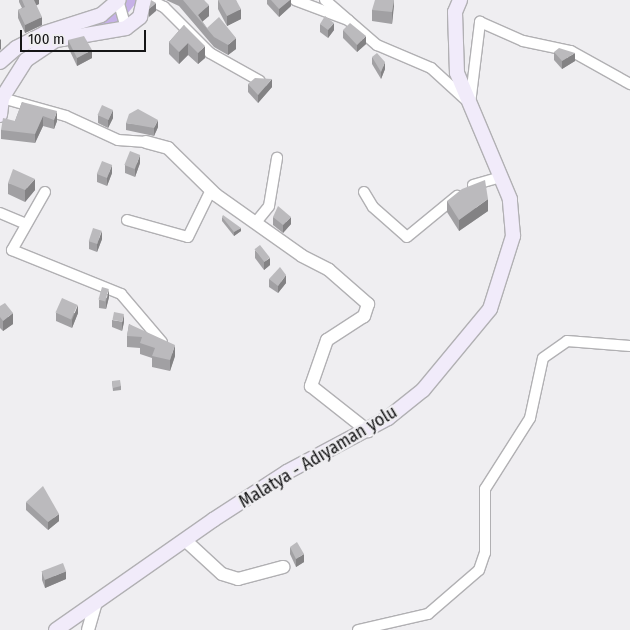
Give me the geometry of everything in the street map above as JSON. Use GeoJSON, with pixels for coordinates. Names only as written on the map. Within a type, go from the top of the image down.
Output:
{"type":"FeatureCollection","features":[{"type":"Feature","properties":{"kind":"main road"},"geometry":{"type":"LineString","coordinates":[[0,62],[23,44],[101,15],[119,0]]}},
{"type":"Feature","properties":{"kind":"main road"},"geometry":{"type":"LineString","coordinates":[[0,115],[2,98],[26,60],[56,40],[126,28],[140,17],[144,0]]}},
{"type":"Feature","properties":{"kind":"main road","name":"Malatya - Adıyaman yolu"},"geometry":{"type":"LineString","coordinates":[[56,630],[95,605],[185,540],[288,472],[368,431],[423,390],[490,309],[513,236],[510,199],[457,73],[455,12],[460,0]]}},
{"type":"Feature","properties":{"kind":"street"},"geometry":{"type":"LineString","coordinates":[[119,0],[126,28]]}},
{"type":"Feature","properties":{"kind":"street"},"geometry":{"type":"LineString","coordinates":[[150,0],[164,7],[210,53],[260,81]]}},
{"type":"Feature","properties":{"kind":"street"},"geometry":{"type":"LineString","coordinates":[[295,0],[352,21]]}},
{"type":"Feature","properties":{"kind":"street"},"geometry":{"type":"LineString","coordinates":[[324,0],[352,21],[377,45],[431,68],[470,104]]}},
{"type":"Feature","properties":{"kind":"street"},"geometry":{"type":"LineString","coordinates":[[470,104],[480,22],[523,41],[571,51],[630,84]]}},
{"type":"Feature","properties":{"kind":"street"},"geometry":{"type":"LineString","coordinates":[[2,98],[66,116],[118,140],[146,142],[168,148],[211,190],[257,221],[302,256],[329,270],[368,304],[364,316],[328,340],[311,386],[368,431]]}},
{"type":"Feature","properties":{"kind":"street"},"geometry":{"type":"LineString","coordinates":[[257,221],[269,206],[277,158]]}},
{"type":"Feature","properties":{"kind":"street"},"geometry":{"type":"LineString","coordinates":[[364,192],[372,207],[407,237],[468,186],[500,177]]}},
{"type":"Feature","properties":{"kind":"street"},"geometry":{"type":"LineString","coordinates":[[127,220],[188,237],[211,190]]}},
{"type":"Feature","properties":{"kind":"street"},"geometry":{"type":"LineString","coordinates":[[45,192],[12,250],[121,294],[162,342]]}},
{"type":"Feature","properties":{"kind":"street"},"geometry":{"type":"LineString","coordinates":[[0,213],[26,224]]}},
{"type":"Feature","properties":{"kind":"street"},"geometry":{"type":"LineString","coordinates":[[358,630],[428,614],[478,570],[485,553],[486,489],[530,418],[543,358],[567,340],[630,346]]}},
{"type":"Feature","properties":{"kind":"street"},"geometry":{"type":"LineString","coordinates":[[185,540],[222,574],[238,579],[283,567]]}},
{"type":"Feature","properties":{"kind":"street"},"geometry":{"type":"LineString","coordinates":[[88,630],[95,605]]}},
{"type":"Feature","properties":{"kind":"building"},"geometry":{"type":"Polygon","coordinates":[[[22,0],[34,0],[42,17],[25,25],[18,10],[25,7],[22,0]]]}},
{"type":"Feature","properties":{"kind":"building"},"geometry":{"type":"Polygon","coordinates":[[[151,0],[156,3],[149,9],[151,0]]]}},
{"type":"Feature","properties":{"kind":"building"},"geometry":{"type":"Polygon","coordinates":[[[183,0],[204,0],[209,5],[198,15],[207,28],[219,17],[236,38],[228,45],[214,37],[183,0]]]}},
{"type":"Feature","properties":{"kind":"building"},"geometry":{"type":"Polygon","coordinates":[[[218,0],[236,0],[241,9],[227,16],[218,0]]]}},
{"type":"Feature","properties":{"kind":"building"},"geometry":{"type":"Polygon","coordinates":[[[271,0],[290,0],[279,9],[271,0]]]}},
{"type":"Feature","properties":{"kind":"building"},"geometry":{"type":"Polygon","coordinates":[[[375,0],[394,0],[392,12],[372,10],[375,0]]]}},
{"type":"Feature","properties":{"kind":"building"},"geometry":{"type":"Polygon","coordinates":[[[325,16],[334,23],[328,30],[320,24],[325,16]]]}},
{"type":"Feature","properties":{"kind":"building"},"geometry":{"type":"Polygon","coordinates":[[[350,23],[366,36],[357,45],[343,30],[350,23]]]}},
{"type":"Feature","properties":{"kind":"building"},"geometry":{"type":"Polygon","coordinates":[[[184,25],[205,46],[198,53],[188,43],[179,52],[169,42],[184,25]]]}},
{"type":"Feature","properties":{"kind":"building"},"geometry":{"type":"Polygon","coordinates":[[[84,36],[92,50],[77,58],[68,40],[84,36]]]}},
{"type":"Feature","properties":{"kind":"building"},"geometry":{"type":"Polygon","coordinates":[[[559,48],[575,53],[562,61],[554,52],[559,48]]]}},
{"type":"Feature","properties":{"kind":"building"},"geometry":{"type":"Polygon","coordinates":[[[377,53],[385,62],[381,72],[372,57],[377,53]]]}},
{"type":"Feature","properties":{"kind":"building"},"geometry":{"type":"Polygon","coordinates":[[[255,78],[272,79],[258,95],[248,84],[255,78]]]}},
{"type":"Feature","properties":{"kind":"building"},"geometry":{"type":"Polygon","coordinates":[[[22,102],[57,111],[54,120],[43,116],[35,134],[1,130],[3,118],[15,121],[22,102]]]}},
{"type":"Feature","properties":{"kind":"building"},"geometry":{"type":"Polygon","coordinates":[[[102,105],[113,110],[108,120],[98,115],[102,105]]]}},
{"type":"Feature","properties":{"kind":"building"},"geometry":{"type":"Polygon","coordinates":[[[138,109],[158,120],[154,128],[126,123],[129,114],[138,109]]]}},
{"type":"Feature","properties":{"kind":"building"},"geometry":{"type":"Polygon","coordinates":[[[130,151],[140,155],[135,169],[124,165],[130,151]]]}},
{"type":"Feature","properties":{"kind":"building"},"geometry":{"type":"Polygon","coordinates":[[[102,161],[112,165],[107,178],[97,174],[102,161]]]}},
{"type":"Feature","properties":{"kind":"building"},"geometry":{"type":"Polygon","coordinates":[[[13,169],[35,179],[25,190],[8,183],[13,169]]]}},
{"type":"Feature","properties":{"kind":"building"},"geometry":{"type":"Polygon","coordinates":[[[485,180],[488,199],[459,220],[447,201],[462,189],[485,180]]]}},
{"type":"Feature","properties":{"kind":"building"},"geometry":{"type":"Polygon","coordinates":[[[278,206],[291,217],[283,225],[273,217],[278,206]]]}},
{"type":"Feature","properties":{"kind":"building"},"geometry":{"type":"Polygon","coordinates":[[[223,215],[241,228],[234,232],[222,217],[223,215]]]}},
{"type":"Feature","properties":{"kind":"building"},"geometry":{"type":"Polygon","coordinates":[[[93,228],[102,231],[97,244],[89,241],[93,228]]]}},
{"type":"Feature","properties":{"kind":"building"},"geometry":{"type":"Polygon","coordinates":[[[260,245],[270,258],[264,262],[254,249],[260,245]]]}},
{"type":"Feature","properties":{"kind":"building"},"geometry":{"type":"Polygon","coordinates":[[[280,267],[286,275],[278,286],[269,279],[280,267]]]}},
{"type":"Feature","properties":{"kind":"building"},"geometry":{"type":"Polygon","coordinates":[[[102,287],[109,289],[105,301],[98,299],[102,287]]]}},
{"type":"Feature","properties":{"kind":"building"},"geometry":{"type":"Polygon","coordinates":[[[62,298],[78,305],[71,320],[55,313],[62,298]]]}},
{"type":"Feature","properties":{"kind":"building"},"geometry":{"type":"Polygon","coordinates":[[[5,303],[13,313],[3,321],[0,317],[0,306],[5,303]]]}},
{"type":"Feature","properties":{"kind":"building"},"geometry":{"type":"Polygon","coordinates":[[[114,312],[124,314],[122,322],[112,320],[114,312]]]}},
{"type":"Feature","properties":{"kind":"building"},"geometry":{"type":"Polygon","coordinates":[[[129,324],[175,345],[170,360],[152,356],[155,348],[140,343],[142,337],[127,336],[129,324]]]}},
{"type":"Feature","properties":{"kind":"building"},"geometry":{"type":"Polygon","coordinates":[[[120,380],[121,386],[113,388],[112,381],[120,380]]]}},
{"type":"Feature","properties":{"kind":"building"},"geometry":{"type":"Polygon","coordinates":[[[43,486],[59,514],[48,522],[26,502],[43,486]]]}},
{"type":"Feature","properties":{"kind":"building"},"geometry":{"type":"Polygon","coordinates":[[[297,542],[304,554],[296,559],[290,547],[297,542]]]}},
{"type":"Feature","properties":{"kind":"building"},"geometry":{"type":"Polygon","coordinates":[[[63,563],[66,571],[45,580],[42,571],[63,563]]]}},
{"type":"Feature","properties":{"kind":"waterway"},"geometry":{"type":"LineString","coordinates":[[95,25],[118,17],[132,0]]}}]}
